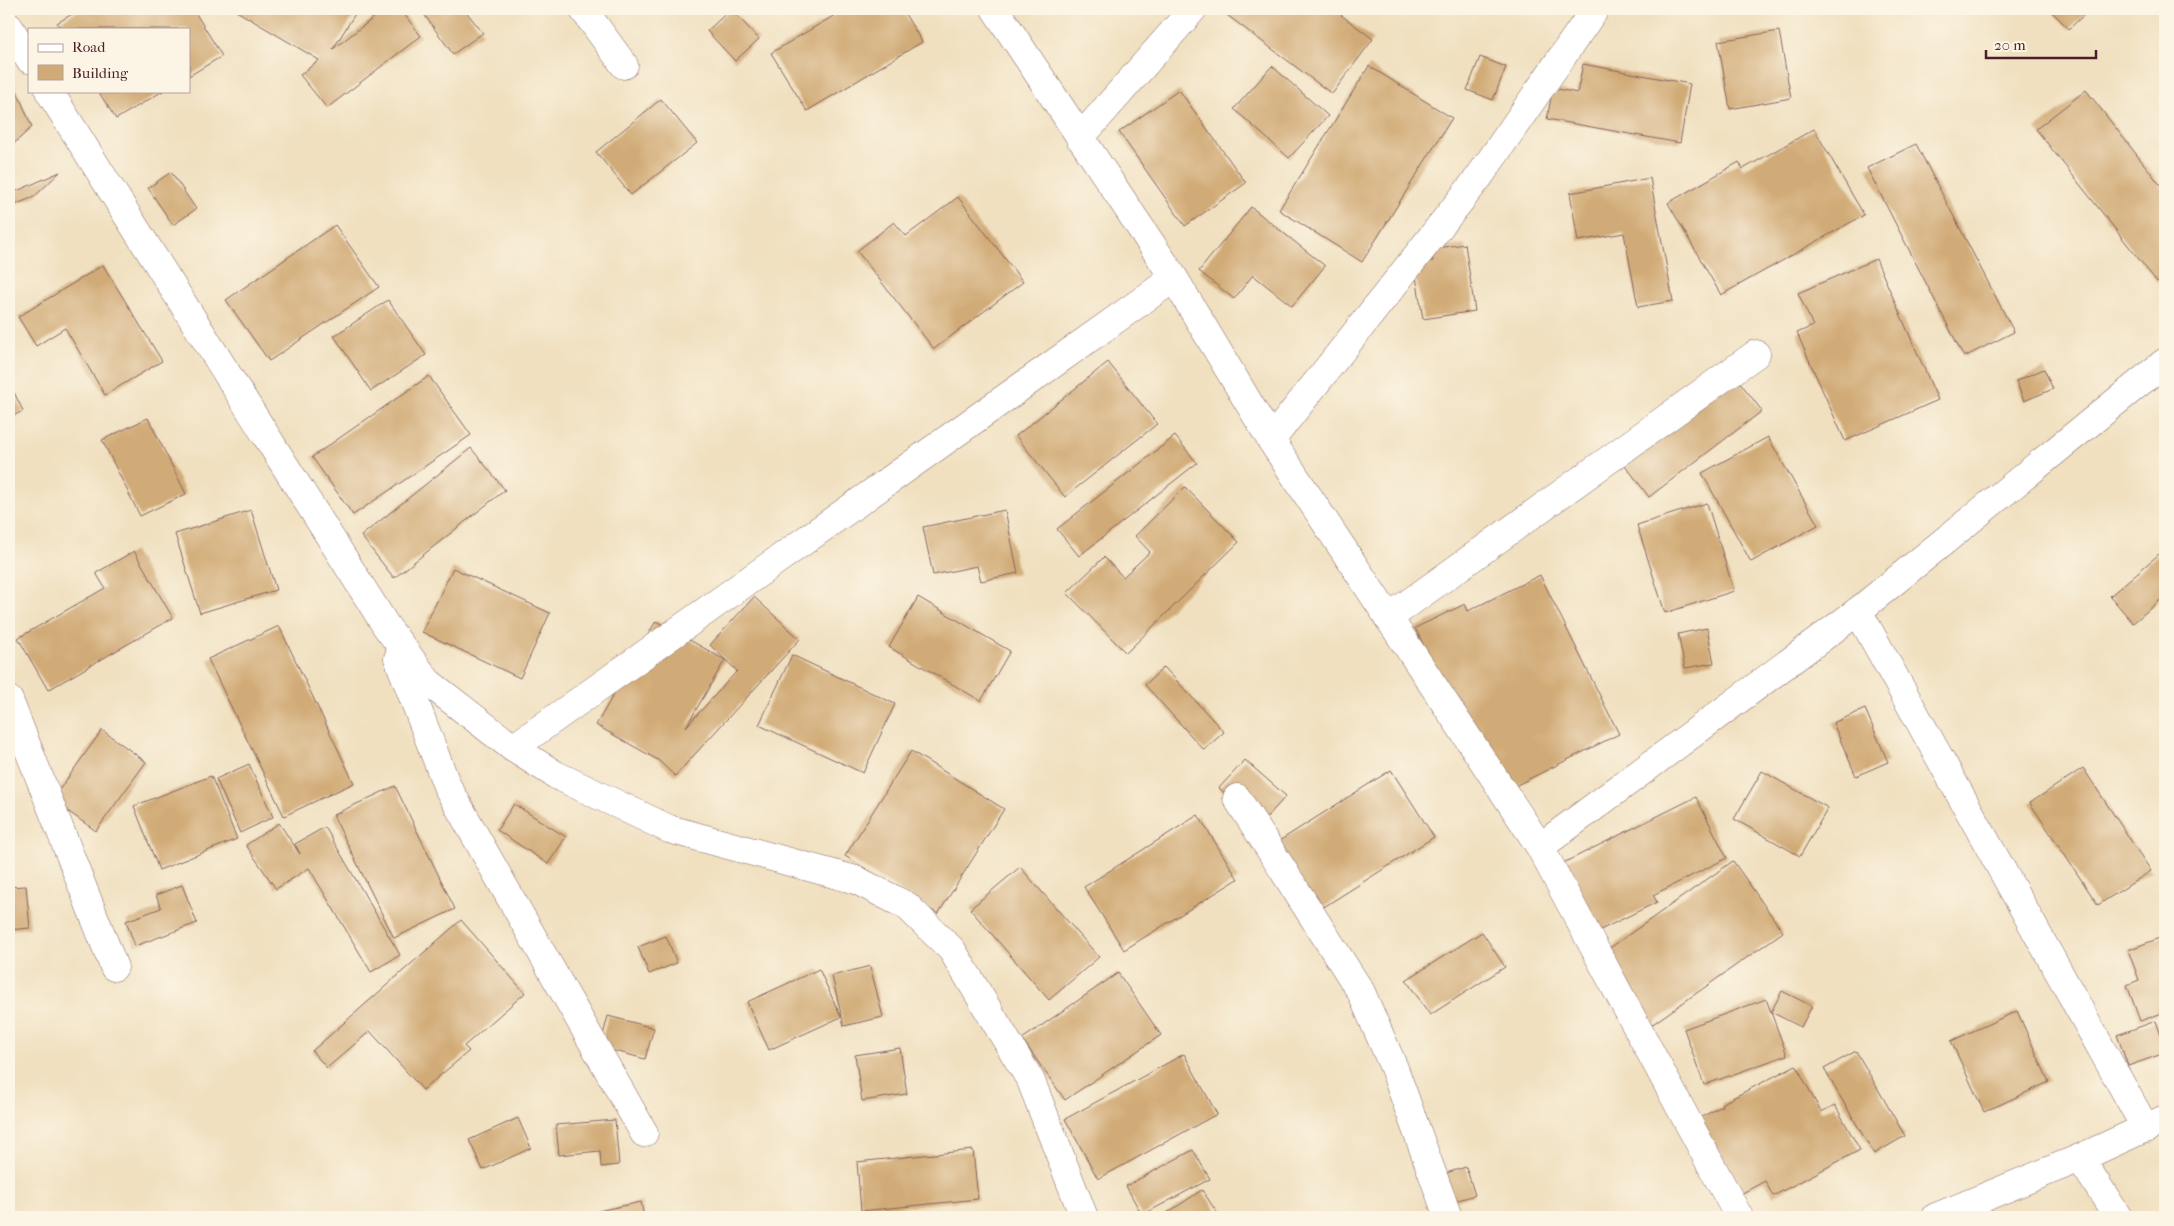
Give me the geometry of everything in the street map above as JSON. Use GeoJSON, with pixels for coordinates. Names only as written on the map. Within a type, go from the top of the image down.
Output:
{"type":"FeatureCollection","features":[{"type":"Feature","properties":{"kind":"street"},"geometry":{"type":"LineString","coordinates":[[583,9],[624,65]]}},
{"type":"Feature","properties":{"kind":"street"},"geometry":{"type":"LineString","coordinates":[[995,9],[1174,278],[1270,440],[1540,846],[1739,1217]]}},
{"type":"Feature","properties":{"kind":"street"},"geometry":{"type":"LineString","coordinates":[[1080,138],[1193,9]]}},
{"type":"Feature","properties":{"kind":"street"},"geometry":{"type":"LineString","coordinates":[[1270,440],[1479,177],[1595,9]]}},
{"type":"Feature","properties":{"kind":"street"},"geometry":{"type":"LineString","coordinates":[[9,27],[28,57]]}},
{"type":"Feature","properties":{"kind":"street"},"geometry":{"type":"LineString","coordinates":[[50,92],[386,626],[428,682],[513,748],[556,775],[669,829],[856,880],[907,906],[952,950],[1031,1080],[1084,1217]]}},
{"type":"Feature","properties":{"kind":"street"},"geometry":{"type":"LineString","coordinates":[[513,748],[1174,278]]}},
{"type":"Feature","properties":{"kind":"street"},"geometry":{"type":"LineString","coordinates":[[1388,618],[1756,354]]}},
{"type":"Feature","properties":{"kind":"street"},"geometry":{"type":"LineString","coordinates":[[1540,846],[1858,611],[2165,362]]}},
{"type":"Feature","properties":{"kind":"street"},"geometry":{"type":"LineString","coordinates":[[1858,611],[2156,1124],[2080,1158],[1936,1217]]}},
{"type":"Feature","properties":{"kind":"street"},"geometry":{"type":"LineString","coordinates":[[386,626],[448,786],[644,1133]]}},
{"type":"Feature","properties":{"kind":"street"},"geometry":{"type":"LineString","coordinates":[[9,700],[114,967]]}},
{"type":"Feature","properties":{"kind":"street"},"geometry":{"type":"LineString","coordinates":[[1237,798],[1361,992],[1394,1068],[1448,1217]]}},
{"type":"Feature","properties":{"kind":"street"},"geometry":{"type":"LineString","coordinates":[[2080,1158],[2118,1217]]}},
{"type":"Feature","properties":{"kind":"building"},"geometry":{"type":"Polygon","coordinates":[[[81,9],[193,9],[222,56],[190,75],[190,28],[60,28],[57,23],[81,9]]]}},
{"type":"Feature","properties":{"kind":"building"},"geometry":{"type":"Polygon","coordinates":[[[233,9],[358,9],[333,49],[385,9],[400,9],[421,36],[327,108],[300,75],[319,60],[233,9]]]}},
{"type":"Feature","properties":{"kind":"building"},"geometry":{"type":"Polygon","coordinates":[[[420,9],[464,9],[483,33],[453,54],[420,9]]]}},
{"type":"Feature","properties":{"kind":"building"},"geometry":{"type":"Polygon","coordinates":[[[731,9],[759,39],[735,61],[707,31],[731,9]]]}},
{"type":"Feature","properties":{"kind":"building"},"geometry":{"type":"Polygon","coordinates":[[[845,9],[902,9],[922,42],[807,111],[771,53],[845,9]]]}},
{"type":"Feature","properties":{"kind":"building"},"geometry":{"type":"Polygon","coordinates":[[[1219,9],[1333,9],[1373,39],[1332,94],[1219,9]]]}},
{"type":"Feature","properties":{"kind":"building"},"geometry":{"type":"Polygon","coordinates":[[[2049,9],[2090,9],[2069,29],[2049,9]]]}},
{"type":"Feature","properties":{"kind":"building"},"geometry":{"type":"Polygon","coordinates":[[[1779,31],[1791,98],[1730,109],[1718,41],[1779,31]]]}},
{"type":"Feature","properties":{"kind":"building"},"geometry":{"type":"Polygon","coordinates":[[[1480,57],[1506,67],[1493,100],[1467,90],[1480,57]]]}},
{"type":"Feature","properties":{"kind":"building"},"geometry":{"type":"Polygon","coordinates":[[[1583,64],[1690,84],[1680,143],[1547,119],[1553,88],[1577,93],[1583,64]]]}},
{"type":"Feature","properties":{"kind":"building"},"geometry":{"type":"Polygon","coordinates":[[[1272,66],[1328,116],[1289,158],[1234,109],[1272,66]]]}},
{"type":"Feature","properties":{"kind":"building"},"geometry":{"type":"Polygon","coordinates":[[[1369,66],[1452,118],[1362,262],[1279,210],[1369,66]]]}},
{"type":"Feature","properties":{"kind":"building"},"geometry":{"type":"Polygon","coordinates":[[[9,79],[14,84],[32,127],[9,148],[9,79]]]}},
{"type":"Feature","properties":{"kind":"building"},"geometry":{"type":"Polygon","coordinates":[[[1179,90],[1246,183],[1185,226],[1119,132],[1179,90]]]}},
{"type":"Feature","properties":{"kind":"building"},"geometry":{"type":"Polygon","coordinates":[[[2086,90],[2165,191],[2165,276],[2157,282],[2036,129],[2086,90]]]}},
{"type":"Feature","properties":{"kind":"building"},"geometry":{"type":"Polygon","coordinates":[[[99,92],[161,92],[116,119],[99,92]]]}},
{"type":"Feature","properties":{"kind":"building"},"geometry":{"type":"Polygon","coordinates":[[[661,99],[697,143],[631,195],[596,152],[661,99]]]}},
{"type":"Feature","properties":{"kind":"building"},"geometry":{"type":"Polygon","coordinates":[[[1814,129],[1864,215],[1721,295],[1668,203],[1739,162],[1743,169],[1814,129]]]}},
{"type":"Feature","properties":{"kind":"building"},"geometry":{"type":"Polygon","coordinates":[[[1916,144],[2014,332],[1964,357],[1867,168],[1916,144]]]}},
{"type":"Feature","properties":{"kind":"building"},"geometry":{"type":"Polygon","coordinates":[[[60,172],[34,197],[9,207],[9,182],[17,191],[60,172]]]}},
{"type":"Feature","properties":{"kind":"building"},"geometry":{"type":"Polygon","coordinates":[[[171,172],[196,209],[173,225],[148,188],[171,172]]]}},
{"type":"Feature","properties":{"kind":"building"},"geometry":{"type":"Polygon","coordinates":[[[1650,178],[1673,301],[1638,307],[1624,233],[1578,241],[1570,193],[1650,178]]]}},
{"type":"Feature","properties":{"kind":"building"},"geometry":{"type":"Polygon","coordinates":[[[958,197],[1023,282],[934,349],[857,251],[894,222],[906,236],[958,197]]]}},
{"type":"Feature","properties":{"kind":"building"},"geometry":{"type":"Polygon","coordinates":[[[1251,207],[1325,266],[1292,306],[1253,275],[1234,299],[1199,271],[1251,207]]]}},
{"type":"Feature","properties":{"kind":"building"},"geometry":{"type":"Polygon","coordinates":[[[335,225],[379,287],[269,361],[226,300],[335,225]]]}},
{"type":"Feature","properties":{"kind":"building"},"geometry":{"type":"Polygon","coordinates":[[[1465,244],[1475,311],[1423,319],[1414,264],[1433,261],[1431,249],[1465,244]]]}},
{"type":"Feature","properties":{"kind":"building"},"geometry":{"type":"Polygon","coordinates":[[[1876,259],[1938,400],[1845,441],[1797,333],[1813,326],[1798,293],[1876,259]]]}},
{"type":"Feature","properties":{"kind":"building"},"geometry":{"type":"Polygon","coordinates":[[[103,265],[162,361],[105,395],[65,328],[36,346],[18,317],[103,265]]]}},
{"type":"Feature","properties":{"kind":"building"},"geometry":{"type":"Polygon","coordinates":[[[388,300],[426,355],[371,391],[334,336],[388,300]]]}},
{"type":"Feature","properties":{"kind":"building"},"geometry":{"type":"Polygon","coordinates":[[[1108,362],[1157,424],[1065,497],[1016,436],[1108,362]]]}},
{"type":"Feature","properties":{"kind":"building"},"geometry":{"type":"Polygon","coordinates":[[[1726,364],[1762,411],[1649,497],[1613,449],[1726,364]]]}},
{"type":"Feature","properties":{"kind":"building"},"geometry":{"type":"Polygon","coordinates":[[[2044,369],[2053,389],[2024,401],[2016,381],[2044,369]]]}},
{"type":"Feature","properties":{"kind":"building"},"geometry":{"type":"Polygon","coordinates":[[[429,376],[471,435],[353,515],[312,457],[429,376]]]}},
{"type":"Feature","properties":{"kind":"building"},"geometry":{"type":"Polygon","coordinates":[[[9,382],[23,411],[9,418],[9,382]]]}},
{"type":"Feature","properties":{"kind":"building"},"geometry":{"type":"Polygon","coordinates":[[[148,418],[186,494],[140,516],[102,440],[148,418]]]}},
{"type":"Feature","properties":{"kind":"building"},"geometry":{"type":"Polygon","coordinates":[[[1175,436],[1197,463],[1079,556],[1057,529],[1175,436]]]}},
{"type":"Feature","properties":{"kind":"building"},"geometry":{"type":"Polygon","coordinates":[[[1768,437],[1818,525],[1751,562],[1702,473],[1768,437]]]}},
{"type":"Feature","properties":{"kind":"building"},"geometry":{"type":"Polygon","coordinates":[[[471,448],[505,490],[394,578],[361,536],[471,448]]]}},
{"type":"Feature","properties":{"kind":"building"},"geometry":{"type":"Polygon","coordinates":[[[1185,487],[1239,542],[1126,653],[1067,593],[1104,557],[1123,577],[1150,552],[1135,536],[1185,487]]]}},
{"type":"Feature","properties":{"kind":"building"},"geometry":{"type":"Polygon","coordinates":[[[1707,503],[1734,591],[1665,613],[1637,525],[1707,503]]]}},
{"type":"Feature","properties":{"kind":"building"},"geometry":{"type":"Polygon","coordinates":[[[251,510],[276,590],[200,613],[175,534],[251,510]]]}},
{"type":"Feature","properties":{"kind":"building"},"geometry":{"type":"Polygon","coordinates":[[[1005,510],[1018,573],[981,581],[977,566],[933,575],[923,527],[1005,510]]]}},
{"type":"Feature","properties":{"kind":"building"},"geometry":{"type":"Polygon","coordinates":[[[2165,549],[2165,596],[2133,623],[2110,596],[2165,549]]]}},
{"type":"Feature","properties":{"kind":"building"},"geometry":{"type":"Polygon","coordinates":[[[134,551],[173,618],[48,690],[18,638],[105,588],[96,573],[134,551]]]}},
{"type":"Feature","properties":{"kind":"building"},"geometry":{"type":"Polygon","coordinates":[[[453,568],[550,613],[520,678],[422,632],[453,568]]]}},
{"type":"Feature","properties":{"kind":"building"},"geometry":{"type":"Polygon","coordinates":[[[1540,575],[1619,734],[1499,794],[1415,628],[1465,604],[1468,611],[1540,575]]]}},
{"type":"Feature","properties":{"kind":"building"},"geometry":{"type":"Polygon","coordinates":[[[754,597],[800,639],[675,776],[658,760],[596,725],[656,621],[725,660],[686,727],[737,671],[710,645],[754,597]]]}},
{"type":"Feature","properties":{"kind":"building"},"geometry":{"type":"Polygon","coordinates":[[[918,597],[1010,651],[981,701],[889,647],[918,597]]]}},
{"type":"Feature","properties":{"kind":"building"},"geometry":{"type":"Polygon","coordinates":[[[279,626],[354,783],[284,816],[208,659],[279,626]]]}},
{"type":"Feature","properties":{"kind":"building"},"geometry":{"type":"Polygon","coordinates":[[[1707,628],[1714,663],[1685,668],[1678,634],[1707,628]]]}},
{"type":"Feature","properties":{"kind":"building"},"geometry":{"type":"Polygon","coordinates":[[[792,655],[895,704],[863,773],[759,725],[792,655]]]}},
{"type":"Feature","properties":{"kind":"building"},"geometry":{"type":"Polygon","coordinates":[[[1164,667],[1224,732],[1204,750],[1145,685],[1164,667]]]}},
{"type":"Feature","properties":{"kind":"building"},"geometry":{"type":"Polygon","coordinates":[[[1865,709],[1888,762],[1856,776],[1833,723],[1865,709]]]}},
{"type":"Feature","properties":{"kind":"building"},"geometry":{"type":"Polygon","coordinates":[[[102,730],[146,762],[96,831],[52,800],[102,730]]]}},
{"type":"Feature","properties":{"kind":"building"},"geometry":{"type":"Polygon","coordinates":[[[911,751],[1004,809],[938,914],[845,856],[911,751]]]}},
{"type":"Feature","properties":{"kind":"building"},"geometry":{"type":"Polygon","coordinates":[[[1245,760],[1286,796],[1260,825],[1219,788],[1245,760]]]}},
{"type":"Feature","properties":{"kind":"building"},"geometry":{"type":"Polygon","coordinates":[[[249,764],[273,817],[240,833],[216,779],[249,764]]]}},
{"type":"Feature","properties":{"kind":"building"},"geometry":{"type":"Polygon","coordinates":[[[2083,768],[2151,871],[2098,905],[2030,803],[2083,768]]]}},
{"type":"Feature","properties":{"kind":"building"},"geometry":{"type":"Polygon","coordinates":[[[1391,770],[1434,837],[1319,910],[1276,843],[1391,770]]]}},
{"type":"Feature","properties":{"kind":"building"},"geometry":{"type":"Polygon","coordinates":[[[1762,771],[1828,808],[1800,856],[1734,819],[1762,771]]]}},
{"type":"Feature","properties":{"kind":"building"},"geometry":{"type":"Polygon","coordinates":[[[211,776],[237,839],[159,870],[134,806],[211,776]]]}},
{"type":"Feature","properties":{"kind":"building"},"geometry":{"type":"Polygon","coordinates":[[[395,786],[455,909],[394,938],[333,815],[395,786]]]}},
{"type":"Feature","properties":{"kind":"building"},"geometry":{"type":"Polygon","coordinates":[[[1696,797],[1727,858],[1653,895],[1657,902],[1586,937],[1551,869],[1696,797]]]}},
{"type":"Feature","properties":{"kind":"building"},"geometry":{"type":"Polygon","coordinates":[[[514,804],[566,837],[548,864],[497,830],[514,804]]]}},
{"type":"Feature","properties":{"kind":"building"},"geometry":{"type":"Polygon","coordinates":[[[1198,815],[1238,879],[1124,950],[1084,887],[1198,815]]]}},
{"type":"Feature","properties":{"kind":"building"},"geometry":{"type":"Polygon","coordinates":[[[279,823],[300,854],[295,844],[325,827],[400,955],[371,972],[309,868],[276,889],[246,845],[279,823]]]}},
{"type":"Feature","properties":{"kind":"building"},"geometry":{"type":"Polygon","coordinates":[[[1733,861],[1783,932],[1650,1026],[1600,955],[1733,861]]]}},
{"type":"Feature","properties":{"kind":"building"},"geometry":{"type":"Polygon","coordinates":[[[1020,867],[1099,957],[1049,1000],[970,909],[1020,867]]]}},
{"type":"Feature","properties":{"kind":"building"},"geometry":{"type":"Polygon","coordinates":[[[182,885],[197,923],[135,946],[126,921],[161,908],[156,895],[182,885]]]}},
{"type":"Feature","properties":{"kind":"building"},"geometry":{"type":"Polygon","coordinates":[[[26,886],[30,928],[9,930],[9,887],[26,886]]]}},
{"type":"Feature","properties":{"kind":"building"},"geometry":{"type":"Polygon","coordinates":[[[461,920],[525,993],[464,1046],[469,1051],[423,1090],[370,1031],[327,1068],[312,1051],[461,920]]]}},
{"type":"Feature","properties":{"kind":"building"},"geometry":{"type":"Polygon","coordinates":[[[1482,932],[1505,967],[1430,1015],[1406,980],[1482,932]]]}},
{"type":"Feature","properties":{"kind":"building"},"geometry":{"type":"Polygon","coordinates":[[[666,936],[677,963],[649,974],[638,947],[666,936]]]}},
{"type":"Feature","properties":{"kind":"building"},"geometry":{"type":"Polygon","coordinates":[[[2165,936],[2165,1012],[2140,1021],[2127,985],[2139,980],[2128,950],[2165,936]]]}},
{"type":"Feature","properties":{"kind":"building"},"geometry":{"type":"Polygon","coordinates":[[[870,966],[883,1017],[844,1026],[832,976],[870,966]]]}},
{"type":"Feature","properties":{"kind":"building"},"geometry":{"type":"Polygon","coordinates":[[[819,969],[841,1017],[769,1050],[747,1002],[819,969]]]}},
{"type":"Feature","properties":{"kind":"building"},"geometry":{"type":"Polygon","coordinates":[[[1118,973],[1161,1035],[1065,1100],[1022,1039],[1118,973]]]}},
{"type":"Feature","properties":{"kind":"building"},"geometry":{"type":"Polygon","coordinates":[[[1782,991],[1812,1006],[1801,1027],[1771,1012],[1782,991]]]}},
{"type":"Feature","properties":{"kind":"building"},"geometry":{"type":"Polygon","coordinates":[[[1766,999],[1787,1055],[1704,1085],[1684,1029],[1766,999]]]}},
{"type":"Feature","properties":{"kind":"building"},"geometry":{"type":"Polygon","coordinates":[[[2017,1011],[2049,1082],[1984,1112],[1951,1041],[2017,1011]]]}},
{"type":"Feature","properties":{"kind":"building"},"geometry":{"type":"Polygon","coordinates":[[[608,1016],[654,1028],[645,1059],[600,1047],[608,1016]]]}},
{"type":"Feature","properties":{"kind":"building"},"geometry":{"type":"Polygon","coordinates":[[[2156,1021],[2165,1047],[2165,1053],[2128,1066],[2117,1035],[2156,1021]]]}},
{"type":"Feature","properties":{"kind":"building"},"geometry":{"type":"Polygon","coordinates":[[[900,1048],[907,1094],[862,1101],[855,1055],[900,1048]]]}},
{"type":"Feature","properties":{"kind":"building"},"geometry":{"type":"Polygon","coordinates":[[[1856,1051],[1905,1136],[1874,1154],[1824,1069],[1856,1051]]]}},
{"type":"Feature","properties":{"kind":"building"},"geometry":{"type":"Polygon","coordinates":[[[1184,1054],[1217,1114],[1098,1179],[1065,1119],[1184,1054]]]}},
{"type":"Feature","properties":{"kind":"building"},"geometry":{"type":"Polygon","coordinates":[[[1796,1065],[1821,1112],[1835,1105],[1860,1150],[1773,1196],[1765,1181],[1735,1197],[1694,1121],[1722,1106],[1721,1104],[1796,1065]]]}},
{"type":"Feature","properties":{"kind":"building"},"geometry":{"type":"Polygon","coordinates":[[[518,1118],[531,1148],[483,1170],[469,1140],[518,1118]]]}},
{"type":"Feature","properties":{"kind":"building"},"geometry":{"type":"Polygon","coordinates":[[[615,1120],[619,1165],[601,1167],[600,1151],[559,1155],[556,1125],[615,1120]]]}},
{"type":"Feature","properties":{"kind":"building"},"geometry":{"type":"Polygon","coordinates":[[[973,1150],[978,1199],[861,1211],[857,1162],[973,1150]]]}},
{"type":"Feature","properties":{"kind":"building"},"geometry":{"type":"Polygon","coordinates":[[[1193,1150],[1210,1179],[1142,1215],[1126,1186],[1193,1150]]]}},
{"type":"Feature","properties":{"kind":"building"},"geometry":{"type":"Polygon","coordinates":[[[1466,1167],[1475,1195],[1432,1208],[1423,1180],[1466,1167]]]}},
{"type":"Feature","properties":{"kind":"building"},"geometry":{"type":"Polygon","coordinates":[[[1202,1190],[1220,1217],[1161,1217],[1202,1190]]]}},
{"type":"Feature","properties":{"kind":"building"},"geometry":{"type":"Polygon","coordinates":[[[641,1202],[644,1217],[585,1217],[584,1214],[641,1202]]]}}]}
